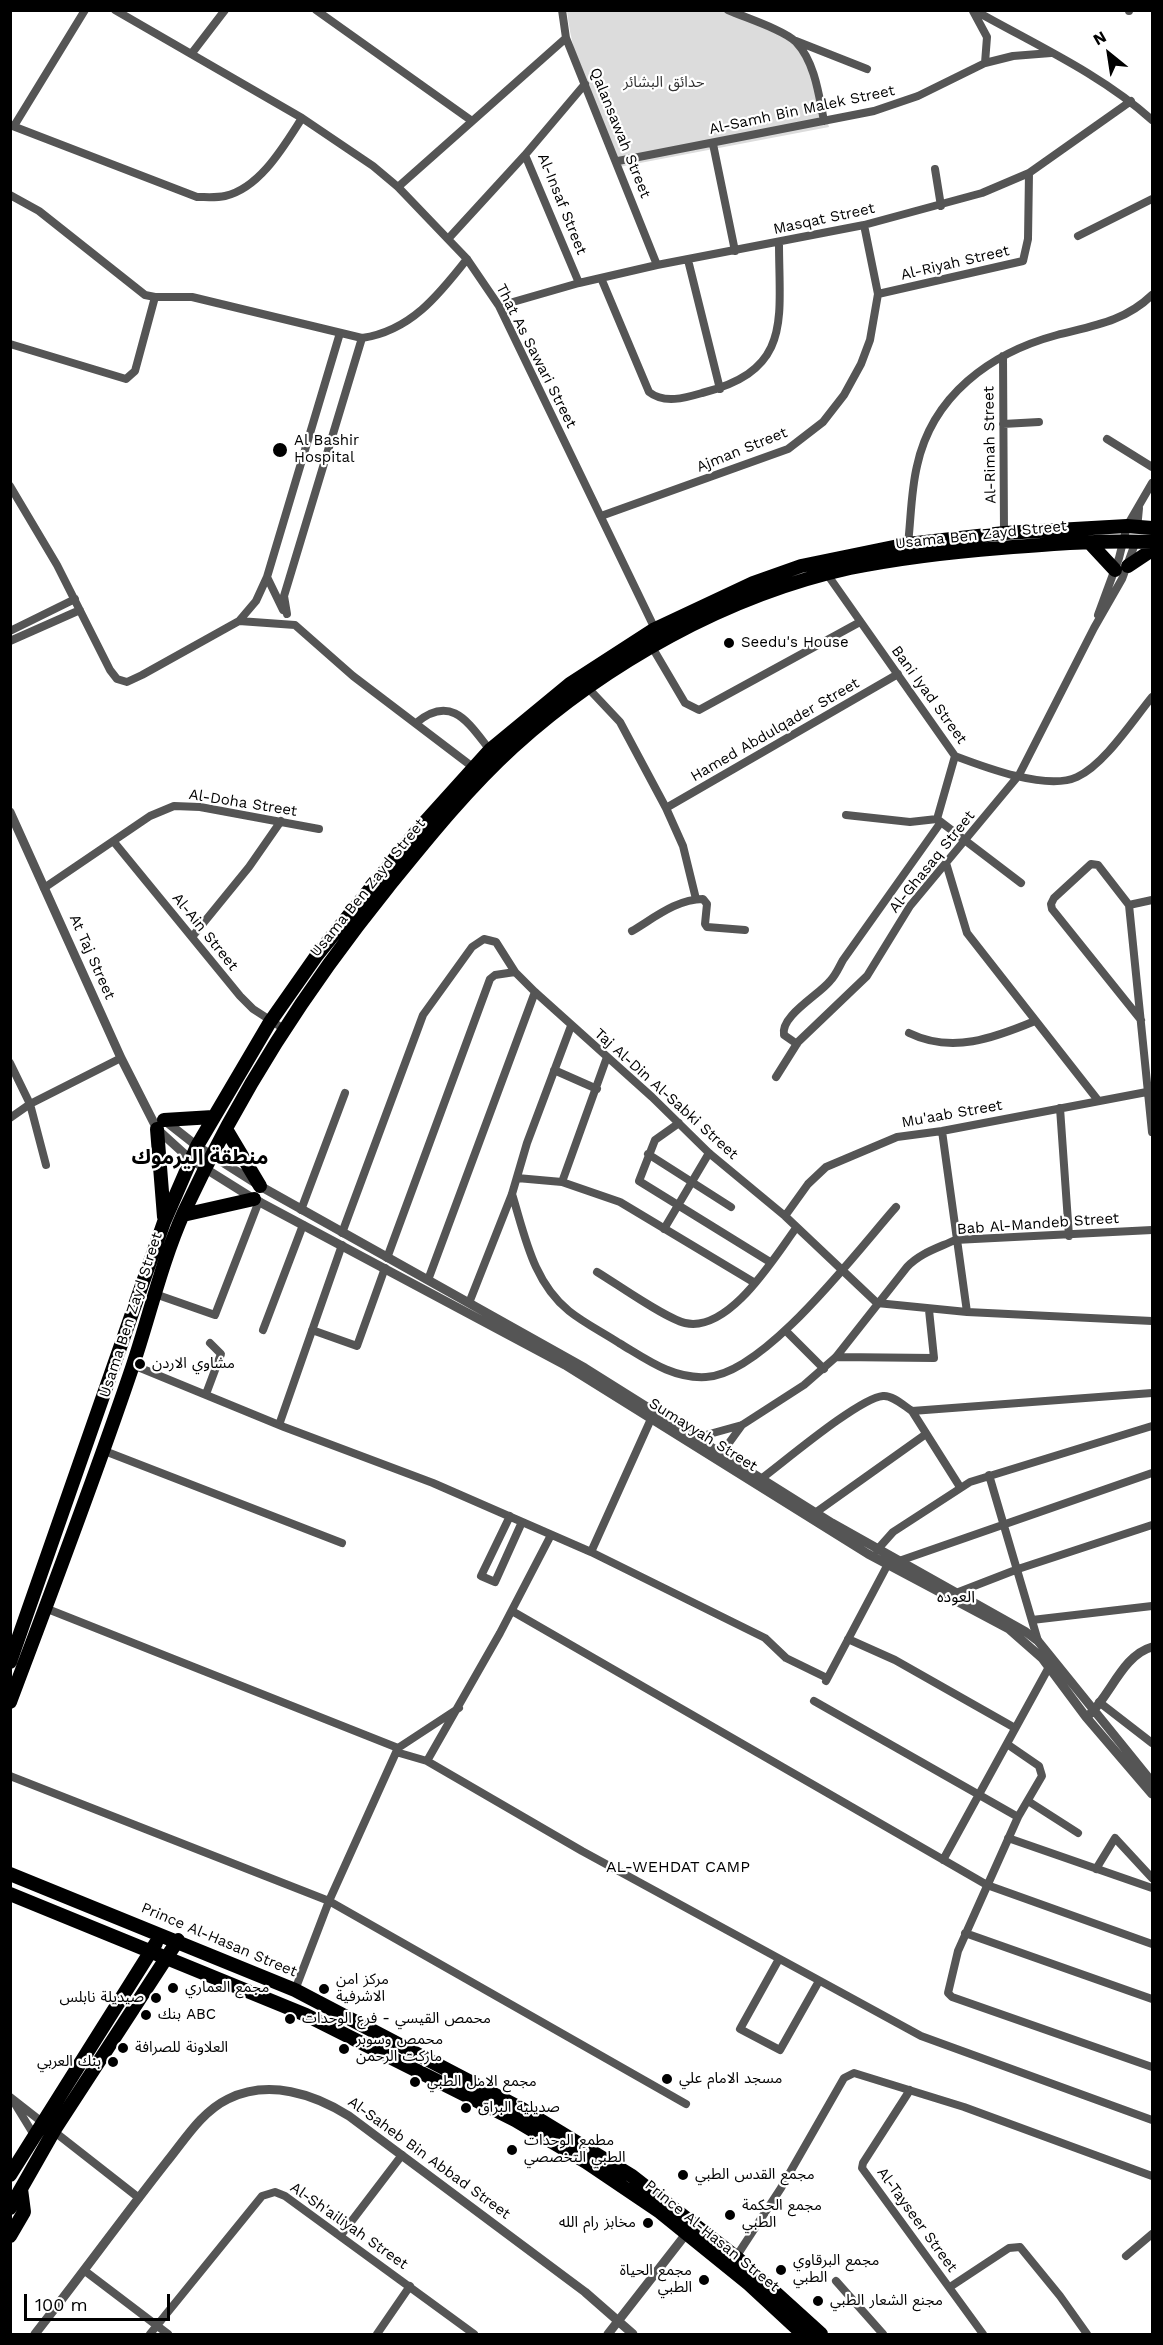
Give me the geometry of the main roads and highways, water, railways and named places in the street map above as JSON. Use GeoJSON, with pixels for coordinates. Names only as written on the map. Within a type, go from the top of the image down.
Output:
{"type":"FeatureCollection","features":[{"type":"Feature","properties":{"kind":"highway","name":"Usama Ben Zayd Street"},"geometry":{"type":"LineString","coordinates":[[10,1662],[164,1222],[196,1146],[270,1022],[317,955],[371,885],[490,750],[570,684],[655,628],[744,587],[801,566],[908,544],[1004,534],[1132,526],[1152,528]]}},
{"type":"Feature","properties":{"kind":"highway","name":"Usama Ben Zayd Street"},"geometry":{"type":"LineString","coordinates":[[10,1702],[133,1365],[183,1215],[212,1155],[284,1029],[349,935],[475,785],[533,730],[588,688],[652,647],[717,614],[827,574],[945,553],[1088,541],[1152,542]]}},
{"type":"Feature","properties":{"kind":"highway"},"geometry":{"type":"LineString","coordinates":[[1088,541],[1122,568],[1152,550]]}},
{"type":"Feature","properties":{"kind":"highway"},"geometry":{"type":"LineString","coordinates":[[164,1222],[160,1124],[213,1117]]}},
{"type":"Feature","properties":{"kind":"highway"},"geometry":{"type":"LineString","coordinates":[[226,1129],[260,1186]]}},
{"type":"Feature","properties":{"kind":"highway"},"geometry":{"type":"LineString","coordinates":[[183,1215],[256,1200]]}},
{"type":"Feature","properties":{"kind":"highway","name":"Prince Al-Hasan Street"},"geometry":{"type":"LineString","coordinates":[[10,1874],[178,1940],[295,1990],[522,2109],[632,2176],[736,2257],[821,2334]]}},
{"type":"Feature","properties":{"kind":"highway","name":"Prince Al-Hasan Street"},"geometry":{"type":"LineString","coordinates":[[10,1894],[189,1965],[306,2015],[545,2138],[618,2183],[686,2234],[749,2284],[803,2334]]}},
{"type":"Feature","properties":{"kind":"highway"},"geometry":{"type":"LineString","coordinates":[[10,2175],[162,1934]]}},
{"type":"Feature","properties":{"kind":"highway"},"geometry":{"type":"LineString","coordinates":[[125,1939],[136,1956],[139,1969]]}},
{"type":"Feature","properties":{"kind":"highway"},"geometry":{"type":"LineString","coordinates":[[10,2208],[55,2130],[178,1940]]}},
{"type":"Feature","properties":{"kind":"highway"},"geometry":{"type":"LineString","coordinates":[[155,1977],[172,1967],[189,1965]]}},
{"type":"Feature","properties":{"kind":"highway"},"geometry":{"type":"LineString","coordinates":[[306,2015],[314,1999]]}},
{"type":"Feature","properties":{"kind":"highway"},"geometry":{"type":"LineString","coordinates":[[10,2236],[24,2212],[21,2189]]}},
{"type":"Feature","properties":{"kind":"place","name":"Al Bashir Hospital"},"geometry":{"type":"Point","coordinates":[280,450]}},
{"type":"Feature","properties":{"kind":"place","name":"Seedu's House"},"geometry":{"type":"Point","coordinates":[729,643]}},
{"type":"Feature","properties":{"kind":"place","name":"مشاوي الاردن"},"geometry":{"type":"Point","coordinates":[140,1364]}},
{"type":"Feature","properties":{"kind":"place","name":"مجمع العماري"},"geometry":{"type":"Point","coordinates":[173,1988]}},
{"type":"Feature","properties":{"kind":"place","name":"مركز امن الاشرفية"},"geometry":{"type":"Point","coordinates":[324,1989]}},
{"type":"Feature","properties":{"kind":"place","name":"صيديلة نابلس"},"geometry":{"type":"Point","coordinates":[156,1998]}},
{"type":"Feature","properties":{"kind":"place","name":"بنك ABC"},"geometry":{"type":"Point","coordinates":[146,2015]}},
{"type":"Feature","properties":{"kind":"place","name":"محمص القيسي - فرع الوحدات"},"geometry":{"type":"Point","coordinates":[290,2019]}},
{"type":"Feature","properties":{"kind":"place","name":"العلاونة للصرافة"},"geometry":{"type":"Point","coordinates":[123,2048]}},
{"type":"Feature","properties":{"kind":"place","name":"محمص وسوبر ماركت الرحمن"},"geometry":{"type":"Point","coordinates":[344,2049]}},
{"type":"Feature","properties":{"kind":"place","name":"بنك العربي"},"geometry":{"type":"Point","coordinates":[113,2062]}},
{"type":"Feature","properties":{"kind":"place","name":"مسجد الامام علي"},"geometry":{"type":"Point","coordinates":[667,2079]}},
{"type":"Feature","properties":{"kind":"place","name":"مجمع الامل الطبي"},"geometry":{"type":"Point","coordinates":[415,2082]}},
{"type":"Feature","properties":{"kind":"place","name":"صديلية البراق"},"geometry":{"type":"Point","coordinates":[466,2108]}},
{"type":"Feature","properties":{"kind":"place","name":"مطمع الوحدات الطبي التخصصي"},"geometry":{"type":"Point","coordinates":[512,2150]}},
{"type":"Feature","properties":{"kind":"place","name":"مجمع القدس الطبي"},"geometry":{"type":"Point","coordinates":[683,2175]}},
{"type":"Feature","properties":{"kind":"place","name":"مجمع الحكمة الطبي"},"geometry":{"type":"Point","coordinates":[730,2215]}},
{"type":"Feature","properties":{"kind":"place","name":"مخابز رام الله"},"geometry":{"type":"Point","coordinates":[648,2223]}},
{"type":"Feature","properties":{"kind":"place","name":"مجمع البرقاوي الطبي"},"geometry":{"type":"Point","coordinates":[781,2270]}},
{"type":"Feature","properties":{"kind":"place","name":"مجمع الحياة الطبي"},"geometry":{"type":"Point","coordinates":[704,2280]}},
{"type":"Feature","properties":{"kind":"place","name":"مجنع الشعار الطبي"},"geometry":{"type":"Point","coordinates":[818,2301]}},
{"type":"Feature","properties":{"kind":"district","name":"منطقة اليرموك"},"geometry":{"type":"Point","coordinates":[200,1158]}},
{"type":"Feature","properties":{"kind":"district","name":"العوده"},"geometry":{"type":"Point","coordinates":[956,1597]}},
{"type":"Feature","properties":{"kind":"district","name":"AL-WEHDAT CAMP"},"geometry":{"type":"Point","coordinates":[678,1867]}},
{"type":"Feature","properties":{"kind":"park label","name":"حدائق البشائر"},"geometry":{"type":"Point","coordinates":[664,83]}}]}
